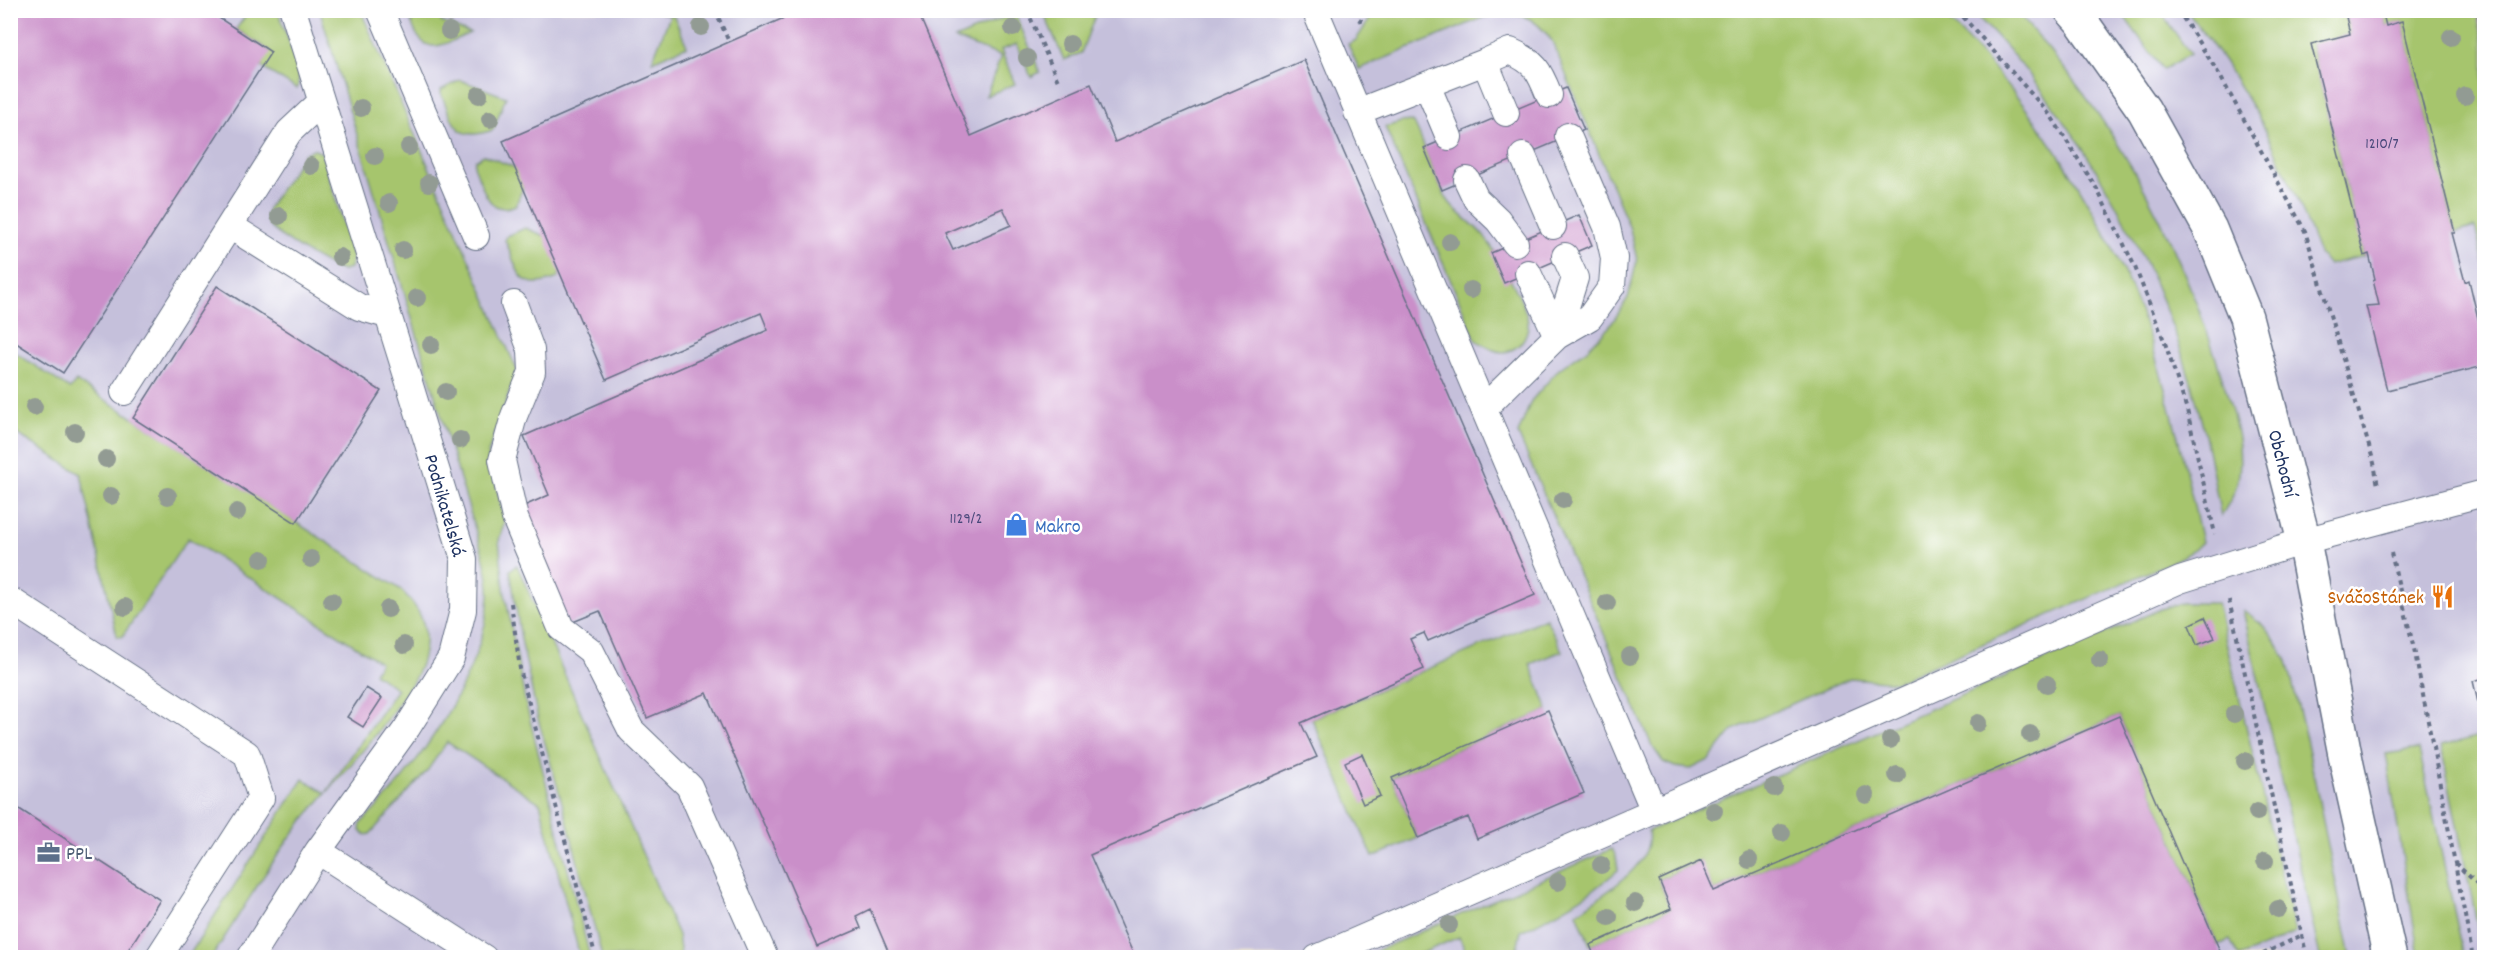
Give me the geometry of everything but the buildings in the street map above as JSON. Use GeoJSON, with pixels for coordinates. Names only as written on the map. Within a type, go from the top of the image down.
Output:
{"type":"FeatureCollection","features":[{"type":"Feature","properties":{"kind":"street","name":"Obchodní"},"geometry":{"type":"LineString","coordinates":[[2071,10],[2144,110],[2210,229],[2246,317],[2304,541],[2347,765],[2390,957]]}},
{"type":"Feature","properties":{"kind":"lane","name":"Podnikatelská"},"geometry":{"type":"LineString","coordinates":[[250,957],[318,851],[407,728],[451,658],[462,610],[464,559],[293,10]]}},
{"type":"Feature","properties":{"kind":"lane"},"geometry":{"type":"LineString","coordinates":[[380,10],[476,236]]}},
{"type":"Feature","properties":{"kind":"lane"},"geometry":{"type":"LineString","coordinates":[[1315,10],[1654,811]]}},
{"type":"Feature","properties":{"kind":"lane"},"geometry":{"type":"LineString","coordinates":[[1357,112],[1510,51],[1525,57],[1538,69],[1549,95]]}},
{"type":"Feature","properties":{"kind":"lane"},"geometry":{"type":"LineString","coordinates":[[1485,62],[1506,113]]}},
{"type":"Feature","properties":{"kind":"lane"},"geometry":{"type":"LineString","coordinates":[[1427,85],[1449,137]]}},
{"type":"Feature","properties":{"kind":"lane"},"geometry":{"type":"LineString","coordinates":[[124,392],[289,132],[321,102]]}},
{"type":"Feature","properties":{"kind":"lane"},"geometry":{"type":"LineString","coordinates":[[1484,408],[1557,336],[1590,317],[1612,286],[1614,258],[1607,227],[1568,136]]}},
{"type":"Feature","properties":{"kind":"lane"},"geometry":{"type":"LineString","coordinates":[[1523,156],[1553,226]]}},
{"type":"Feature","properties":{"kind":"lane"},"geometry":{"type":"LineString","coordinates":[[1467,180],[1476,199],[1498,220],[1515,243]]}},
{"type":"Feature","properties":{"kind":"lane"},"geometry":{"type":"LineString","coordinates":[[230,226],[360,307],[387,315]]}},
{"type":"Feature","properties":{"kind":"lane"},"geometry":{"type":"LineString","coordinates":[[1557,336],[1575,278],[1565,256]]}},
{"type":"Feature","properties":{"kind":"lane"},"geometry":{"type":"LineString","coordinates":[[1528,273],[1557,336]]}},
{"type":"Feature","properties":{"kind":"lane"},"geometry":{"type":"LineString","coordinates":[[514,304],[531,350],[532,372],[514,416],[502,460],[514,518],[561,628],[591,651],[631,730],[689,786],[765,957]]}},
{"type":"Feature","properties":{"kind":"lane"},"geometry":{"type":"LineString","coordinates":[[1317,957],[2180,580],[2304,541],[2484,493]]}},
{"type":"Feature","properties":{"kind":"lane"},"geometry":{"type":"LineString","coordinates":[[10,600],[247,754],[261,798],[158,957]]}},
{"type":"Feature","properties":{"kind":"lane"},"geometry":{"type":"LineString","coordinates":[[318,851],[484,957]]}},
{"type":"Feature","properties":{"kind":"path"},"geometry":{"type":"LineString","coordinates":[[715,10],[729,42]]}},
{"type":"Feature","properties":{"kind":"path"},"geometry":{"type":"LineString","coordinates":[[1027,10],[1058,81]]}},
{"type":"Feature","properties":{"kind":"path"},"geometry":{"type":"LineString","coordinates":[[1957,10],[2051,116],[2097,189],[2135,267],[2165,343],[2187,410],[2205,484],[2307,957]]}},
{"type":"Feature","properties":{"kind":"path"},"geometry":{"type":"LineString","coordinates":[[2178,10],[2219,74],[2305,231],[2374,463],[2383,520],[2415,653],[2473,957]]}},
{"type":"Feature","properties":{"kind":"path"},"geometry":{"type":"LineString","coordinates":[[510,601],[520,669],[596,957]]}},
{"type":"Feature","properties":{"kind":"path"},"geometry":{"type":"LineString","coordinates":[[2455,863],[2484,890]]}},
{"type":"Feature","properties":{"kind":"path"},"geometry":{"type":"LineString","coordinates":[[2255,957],[2302,935]]}},
{"type":"Feature","properties":{"kind":"shaded area"},"geometry":{"type":"Polygon","coordinates":[[[10,11],[2484,11],[2484,957],[11,957],[10,11]]]}},
{"type":"Feature","properties":{"kind":"green space"},"geometry":{"type":"Polygon","coordinates":[[[1376,10],[1939,11],[1971,43],[2030,114],[2057,151],[2104,230],[2141,314],[2160,370],[2202,542],[2194,550],[2174,561],[1895,682],[1850,678],[1733,730],[1709,760],[1691,769],[1675,767],[1663,762],[1652,746],[1518,434],[1531,401],[1559,369],[1587,349],[1610,326],[1628,298],[1637,260],[1630,229],[1552,41],[1538,25],[1523,16],[1507,14],[1485,17],[1359,69],[1348,44],[1356,40],[1376,10]]]}},
{"type":"Feature","properties":{"kind":"green space"},"geometry":{"type":"Polygon","coordinates":[[[249,11],[278,11],[300,73],[297,89],[261,67],[270,51],[236,29],[249,11]]]}},
{"type":"Feature","properties":{"kind":"green space"},"geometry":{"type":"Polygon","coordinates":[[[320,11],[361,11],[517,370],[488,453],[505,521],[499,540],[504,588],[525,700],[590,957],[580,957],[540,803],[447,742],[427,771],[370,834],[366,835],[360,830],[361,823],[404,777],[425,749],[461,688],[485,625],[489,590],[484,559],[320,11]]]}},
{"type":"Feature","properties":{"kind":"green space"},"geometry":{"type":"Polygon","coordinates":[[[408,11],[445,11],[441,22],[470,33],[439,46],[425,44],[414,29],[408,11]]]}},
{"type":"Feature","properties":{"kind":"green space"},"geometry":{"type":"Polygon","coordinates":[[[658,11],[675,11],[672,12],[687,46],[652,61],[670,16],[658,11]]]}},
{"type":"Feature","properties":{"kind":"green space"},"geometry":{"type":"Polygon","coordinates":[[[1043,11],[1080,11],[1095,16],[1081,53],[1064,60],[1043,11]]]}},
{"type":"Feature","properties":{"kind":"green space"},"geometry":{"type":"Polygon","coordinates":[[[1972,11],[2016,11],[2065,69],[2096,111],[2119,146],[2160,220],[2209,337],[2237,432],[2239,475],[2235,492],[2221,516],[2203,427],[2187,370],[2167,314],[2143,258],[2115,203],[2084,151],[2012,54],[1972,11]]]}},
{"type":"Feature","properties":{"kind":"green space"},"geometry":{"type":"Polygon","coordinates":[[[2120,11],[2160,11],[2190,54],[2163,70],[2120,11]]]}},
{"type":"Feature","properties":{"kind":"green space"},"geometry":{"type":"Polygon","coordinates":[[[2187,11],[2370,11],[2346,17],[2350,34],[2311,45],[2364,256],[2328,265],[2319,254],[2298,200],[2262,123],[2224,61],[2187,11]]]}},
{"type":"Feature","properties":{"kind":"green space"},"geometry":{"type":"Polygon","coordinates":[[[2382,11],[2476,11],[2484,44],[2484,263],[2475,227],[2455,233],[2402,22],[2386,26],[2382,11]]]}},
{"type":"Feature","properties":{"kind":"green space"},"geometry":{"type":"Polygon","coordinates":[[[1015,13],[1040,72],[1031,77],[1017,44],[1001,50],[1015,84],[986,96],[1001,56],[955,39],[1015,13]]]}},
{"type":"Feature","properties":{"kind":"green space"},"geometry":{"type":"Polygon","coordinates":[[[460,80],[506,97],[493,130],[471,134],[458,128],[453,122],[441,90],[460,80]]]}},
{"type":"Feature","properties":{"kind":"green space"},"geometry":{"type":"Polygon","coordinates":[[[1411,121],[1416,127],[1447,199],[1488,241],[1511,279],[1524,307],[1527,331],[1519,345],[1509,351],[1496,351],[1476,340],[1385,127],[1411,121]]]}},
{"type":"Feature","properties":{"kind":"green space"},"geometry":{"type":"Polygon","coordinates":[[[313,149],[322,153],[353,258],[350,268],[343,271],[293,244],[275,231],[267,219],[268,208],[304,154],[313,149]]]}},
{"type":"Feature","properties":{"kind":"green space"},"geometry":{"type":"Polygon","coordinates":[[[484,155],[529,173],[516,205],[506,208],[498,207],[488,198],[474,166],[475,160],[484,155]]]}},
{"type":"Feature","properties":{"kind":"green space"},"geometry":{"type":"Polygon","coordinates":[[[525,228],[570,246],[558,278],[535,283],[527,281],[517,270],[505,240],[507,236],[525,228]]]}},
{"type":"Feature","properties":{"kind":"green space"},"geometry":{"type":"Polygon","coordinates":[[[10,349],[70,389],[76,381],[400,589],[413,604],[422,620],[425,647],[419,669],[411,685],[376,734],[297,828],[212,957],[188,957],[303,779],[326,793],[397,689],[374,673],[380,662],[188,538],[122,637],[117,636],[81,474],[11,430],[10,349]]]}},
{"type":"Feature","properties":{"kind":"green space"},"geometry":{"type":"Polygon","coordinates":[[[517,565],[678,935],[681,957],[602,957],[538,719],[521,639],[510,570],[517,565]]]}},
{"type":"Feature","properties":{"kind":"green space"},"geometry":{"type":"Polygon","coordinates":[[[2181,603],[2217,603],[2295,933],[2239,957],[2230,940],[2218,945],[2119,716],[1714,891],[1700,861],[1659,880],[1671,909],[1590,945],[1577,913],[1635,868],[1648,844],[1648,831],[2161,609],[2181,603]]]}},
{"type":"Feature","properties":{"kind":"green space"},"geometry":{"type":"Polygon","coordinates":[[[2243,610],[2261,623],[2287,661],[2307,743],[2351,957],[2320,957],[2243,610]]]}},
{"type":"Feature","properties":{"kind":"green space"},"geometry":{"type":"Polygon","coordinates":[[[1546,618],[1562,651],[1530,664],[1548,710],[1392,778],[1418,838],[1373,857],[1312,719],[1546,618]]]}},
{"type":"Feature","properties":{"kind":"green space"},"geometry":{"type":"Polygon","coordinates":[[[2484,735],[2484,958],[2441,746],[2484,735]]]}},
{"type":"Feature","properties":{"kind":"green space"},"geometry":{"type":"Polygon","coordinates":[[[2419,749],[2463,952],[2460,957],[2419,957],[2386,754],[2419,749]]]}},
{"type":"Feature","properties":{"kind":"green space"},"geometry":{"type":"Polygon","coordinates":[[[1612,849],[1616,856],[1618,870],[1572,904],[1521,931],[1515,957],[1468,957],[1459,937],[1413,957],[1362,957],[1612,849]]]}},
{"type":"Feature","properties":{"kind":"place","name":"Makro"},"geometry":{"type":"Point","coordinates":[1017,525]}},
{"type":"Feature","properties":{"kind":"place","name":"SváčoStánek"},"geometry":{"type":"Point","coordinates":[2442,596]}},
{"type":"Feature","properties":{"kind":"place","name":"PPL"},"geometry":{"type":"Point","coordinates":[48,852]}}]}
